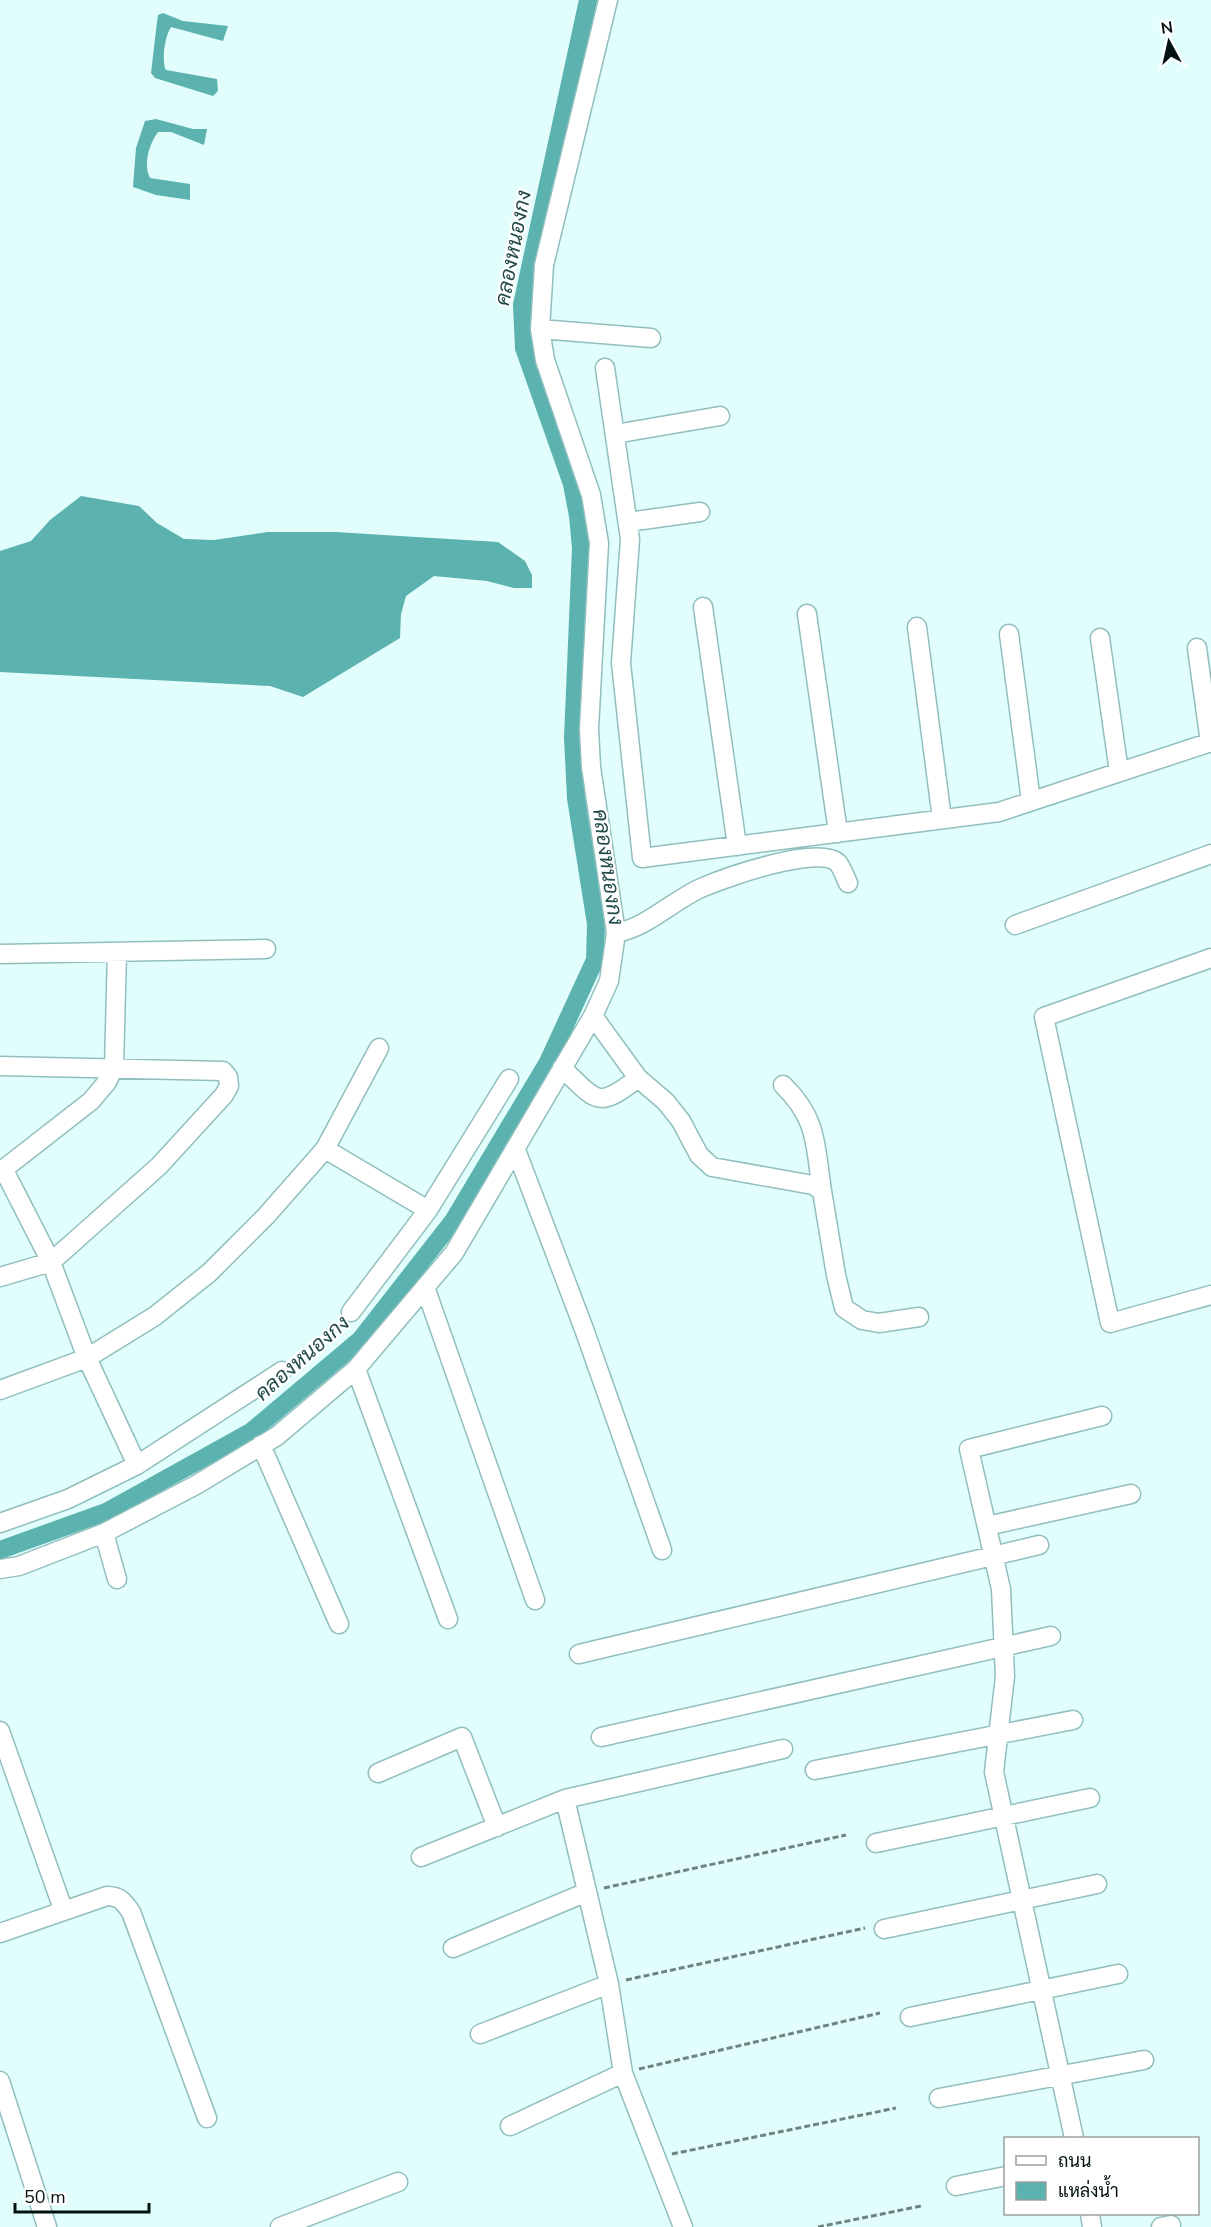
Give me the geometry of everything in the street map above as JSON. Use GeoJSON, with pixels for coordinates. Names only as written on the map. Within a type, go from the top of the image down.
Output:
{"type":"FeatureCollection","features":[{"type":"Feature","properties":{"kind":"street"},"geometry":{"type":"LineString","coordinates":[[0,1569],[19,1566],[104,1533],[196,1485],[277,1436],[356,1369],[454,1253],[593,1016],[609,981],[616,933],[591,767],[589,729],[598,543],[591,495],[545,360],[540,328],[544,265],[608,0]]}},
{"type":"Feature","properties":{"kind":"street"},"geometry":{"type":"LineString","coordinates":[[540,328],[651,338]]}},
{"type":"Feature","properties":{"kind":"street"},"geometry":{"type":"LineString","coordinates":[[605,368],[630,538],[621,663],[642,858],[999,812],[1210,742],[1197,648]]}},
{"type":"Feature","properties":{"kind":"street"},"geometry":{"type":"LineString","coordinates":[[615,434],[720,416]]}},
{"type":"Feature","properties":{"kind":"street"},"geometry":{"type":"LineString","coordinates":[[628,522],[700,512]]}},
{"type":"Feature","properties":{"kind":"street"},"geometry":{"type":"LineString","coordinates":[[703,607],[737,846]]}},
{"type":"Feature","properties":{"kind":"street"},"geometry":{"type":"LineString","coordinates":[[807,614],[838,833]]}},
{"type":"Feature","properties":{"kind":"street"},"geometry":{"type":"LineString","coordinates":[[916,627],[942,819]]}},
{"type":"Feature","properties":{"kind":"street"},"geometry":{"type":"LineString","coordinates":[[1009,634],[1031,801]]}},
{"type":"Feature","properties":{"kind":"street"},"geometry":{"type":"LineString","coordinates":[[1100,638],[1119,772]]}},
{"type":"Feature","properties":{"kind":"street"},"geometry":{"type":"LineString","coordinates":[[1015,925],[1211,854]]}},
{"type":"Feature","properties":{"kind":"street"},"geometry":{"type":"LineString","coordinates":[[616,933],[638,926],[671,903],[701,888],[767,866],[826,857],[838,863],[849,883]]}},
{"type":"Feature","properties":{"kind":"street"},"geometry":{"type":"LineString","coordinates":[[0,954],[266,949]]}},
{"type":"Feature","properties":{"kind":"street"},"geometry":{"type":"LineString","coordinates":[[117,952],[114,1067],[107,1082],[91,1101],[2,1171],[51,1262],[87,1358],[137,1465]]}},
{"type":"Feature","properties":{"kind":"street"},"geometry":{"type":"LineString","coordinates":[[1211,958],[1044,1017],[1110,1323],[1211,1295]]}},
{"type":"Feature","properties":{"kind":"street"},"geometry":{"type":"LineString","coordinates":[[593,1016],[638,1078],[666,1102],[681,1121],[699,1155],[712,1167],[813,1185],[822,1191]]}},
{"type":"Feature","properties":{"kind":"street"},"geometry":{"type":"LineString","coordinates":[[0,1390],[87,1358],[155,1316],[209,1273],[273,1209],[325,1149],[379,1048]]}},
{"type":"Feature","properties":{"kind":"street"},"geometry":{"type":"LineString","coordinates":[[0,1066],[223,1071],[228,1077],[229,1086],[207,1117],[178,1148],[51,1262],[0,1277]]}},
{"type":"Feature","properties":{"kind":"street"},"geometry":{"type":"LineString","coordinates":[[562,1068],[593,1098],[604,1099],[618,1094],[638,1078]]}},
{"type":"Feature","properties":{"kind":"street"},"geometry":{"type":"LineString","coordinates":[[351,1312],[428,1210],[509,1079]]}},
{"type":"Feature","properties":{"kind":"street"},"geometry":{"type":"LineString","coordinates":[[783,1085],[807,1113],[844,1308],[862,1320],[879,1323],[919,1317]]}},
{"type":"Feature","properties":{"kind":"street"},"geometry":{"type":"LineString","coordinates":[[325,1149],[428,1210]]}},
{"type":"Feature","properties":{"kind":"street"},"geometry":{"type":"LineString","coordinates":[[516,1150],[584,1329],[662,1550]]}},
{"type":"Feature","properties":{"kind":"street"},"geometry":{"type":"LineString","coordinates":[[424,1287],[535,1600]]}},
{"type":"Feature","properties":{"kind":"street"},"geometry":{"type":"LineString","coordinates":[[356,1369],[448,1619]]}},
{"type":"Feature","properties":{"kind":"street"},"geometry":{"type":"LineString","coordinates":[[0,1522],[68,1499],[137,1465],[282,1371]]}},
{"type":"Feature","properties":{"kind":"street"},"geometry":{"type":"LineString","coordinates":[[1074,2137],[993,1772],[1005,1676],[1000,1589],[969,1449],[1102,1416]]}},
{"type":"Feature","properties":{"kind":"street"},"geometry":{"type":"LineString","coordinates":[[261,1445],[339,1624]]}},
{"type":"Feature","properties":{"kind":"street"},"geometry":{"type":"LineString","coordinates":[[987,1526],[1131,1494]]}},
{"type":"Feature","properties":{"kind":"street"},"geometry":{"type":"LineString","coordinates":[[104,1533],[117,1580]]}},
{"type":"Feature","properties":{"kind":"street"},"geometry":{"type":"LineString","coordinates":[[579,1654],[1039,1545]]}},
{"type":"Feature","properties":{"kind":"street"},"geometry":{"type":"LineString","coordinates":[[601,1737],[1051,1636]]}},
{"type":"Feature","properties":{"kind":"street"},"geometry":{"type":"LineString","coordinates":[[815,1770],[1073,1720]]}},
{"type":"Feature","properties":{"kind":"street"},"geometry":{"type":"LineString","coordinates":[[0,1731],[63,1909]]}},
{"type":"Feature","properties":{"kind":"street"},"geometry":{"type":"LineString","coordinates":[[378,1773],[462,1737],[497,1827]]}},
{"type":"Feature","properties":{"kind":"street"},"geometry":{"type":"LineString","coordinates":[[421,1857],[565,1799],[783,1749]]}},
{"type":"Feature","properties":{"kind":"street"},"geometry":{"type":"LineString","coordinates":[[876,1843],[1090,1798]]}},
{"type":"Feature","properties":{"kind":"street"},"geometry":{"type":"LineString","coordinates":[[565,1799],[609,1983],[623,2073],[683,2227]]}},
{"type":"Feature","properties":{"kind":"street"},"geometry":{"type":"LineString","coordinates":[[884,1929],[1097,1884]]}},
{"type":"Feature","properties":{"kind":"street"},"geometry":{"type":"LineString","coordinates":[[453,1948],[587,1892]]}},
{"type":"Feature","properties":{"kind":"street"},"geometry":{"type":"LineString","coordinates":[[0,1933],[63,1909],[107,1896],[117,1896],[131,1912],[207,2118]]}},
{"type":"Feature","properties":{"kind":"street"},"geometry":{"type":"LineString","coordinates":[[910,2017],[1118,1974]]}},
{"type":"Feature","properties":{"kind":"street"},"geometry":{"type":"LineString","coordinates":[[480,2034],[609,1983]]}},
{"type":"Feature","properties":{"kind":"street"},"geometry":{"type":"LineString","coordinates":[[939,2098],[1144,2060]]}},
{"type":"Feature","properties":{"kind":"street"},"geometry":{"type":"LineString","coordinates":[[510,2126],[623,2073]]}},
{"type":"Feature","properties":{"kind":"street"},"geometry":{"type":"LineString","coordinates":[[0,2081],[47,2227]]}},
{"type":"Feature","properties":{"kind":"street"},"geometry":{"type":"LineString","coordinates":[[956,2186],[1004,2176]]}},
{"type":"Feature","properties":{"kind":"street"},"geometry":{"type":"LineString","coordinates":[[280,2227],[398,2182]]}},
{"type":"Feature","properties":{"kind":"path"},"geometry":{"type":"LineString","coordinates":[[587,1892],[846,1835]]}},
{"type":"Feature","properties":{"kind":"path"},"geometry":{"type":"LineString","coordinates":[[609,1983],[865,1928]]}},
{"type":"Feature","properties":{"kind":"path"},"geometry":{"type":"LineString","coordinates":[[623,2073],[880,2013]]}},
{"type":"Feature","properties":{"kind":"path"},"geometry":{"type":"LineString","coordinates":[[656,2157],[896,2108]]}},
{"type":"Feature","properties":{"kind":"path"},"geometry":{"type":"LineString","coordinates":[[818,2227],[921,2206]]}},
{"type":"Feature","properties":{"kind":"water"},"geometry":{"type":"Polygon","coordinates":[[[163,13],[183,21],[228,26],[223,41],[171,27],[165,42],[166,70],[217,79],[218,91],[213,96],[155,78],[151,73],[158,15],[163,13]]]}},
{"type":"Feature","properties":{"kind":"water"},"geometry":{"type":"Polygon","coordinates":[[[156,119],[193,129],[207,129],[204,145],[171,132],[158,132],[148,155],[147,167],[150,178],[190,184],[190,200],[156,195],[133,187],[136,148],[145,121],[156,119]]]}},
{"type":"Feature","properties":{"kind":"water"},"geometry":{"type":"Polygon","coordinates":[[[81,496],[139,506],[157,523],[184,539],[214,540],[268,532],[335,532],[498,542],[525,561],[532,575],[532,588],[514,588],[487,581],[434,576],[406,596],[401,614],[400,638],[303,697],[270,686],[0,672],[0,551],[31,541],[50,520],[81,496]]]}},
{"type":"Feature","properties":{"kind":"waterway","name":"คลองหนองกง"},"geometry":{"type":"LineString","coordinates":[[0,1550],[106,1512],[252,1431],[360,1340],[453,1221],[548,1062],[595,960],[596,924],[576,798],[573,738],[581,548],[578,516],[572,484],[524,348],[522,305],[588,0]]}}]}
